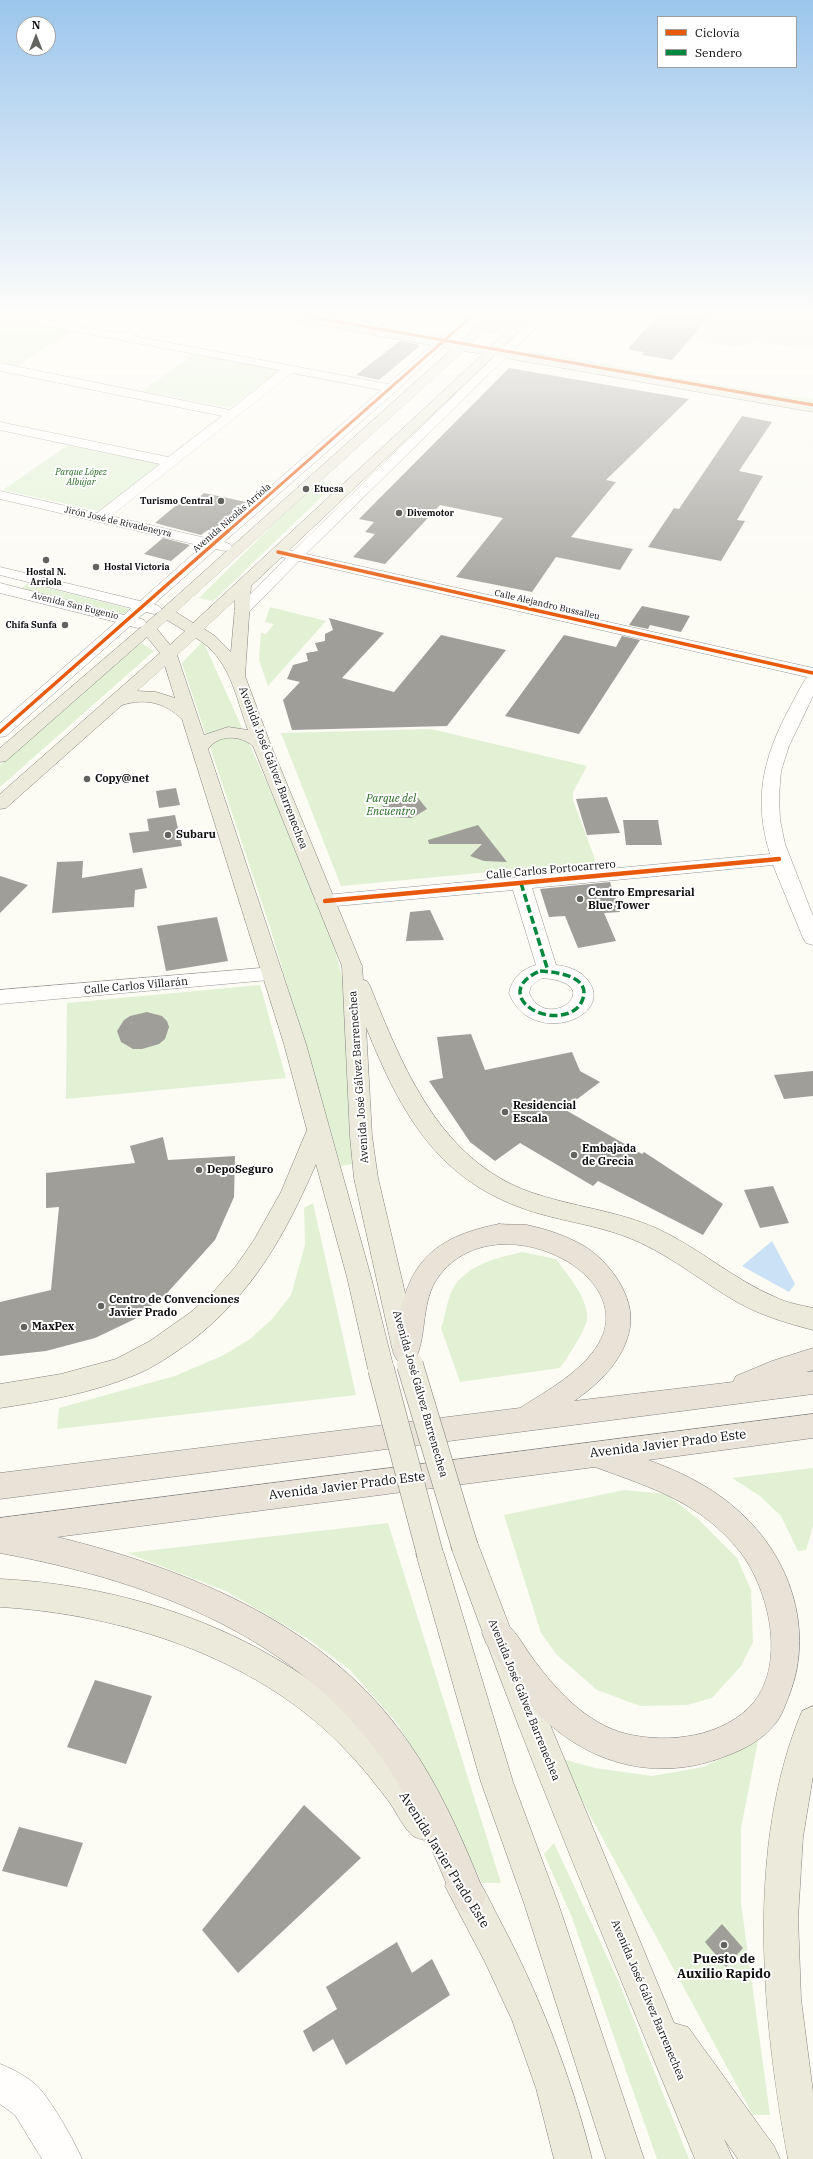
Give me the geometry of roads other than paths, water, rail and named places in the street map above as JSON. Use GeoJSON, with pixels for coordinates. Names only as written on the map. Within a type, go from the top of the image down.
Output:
{"type":"FeatureCollection","features":[{"type":"Feature","properties":{"kind":"highway"},"geometry":{"type":"LineString","coordinates":[[408,1358],[413,1310],[420,1286],[431,1268],[446,1253],[468,1242],[503,1234],[530,1236],[566,1246],[589,1262],[606,1283],[616,1301],[618,1318],[617,1328],[609,1349],[588,1374],[566,1392],[526,1419]]}},
{"type":"Feature","properties":{"kind":"highway"},"geometry":{"type":"LineString","coordinates":[[720,1394],[781,1369],[813,1358]]}},
{"type":"Feature","properties":{"kind":"highway"},"geometry":{"type":"LineString","coordinates":[[0,1486],[813,1383]]}},
{"type":"Feature","properties":{"kind":"highway","name":"Avenida Javier Prado Este"},"geometry":{"type":"LineString","coordinates":[[0,1531],[813,1426]]}},
{"type":"Feature","properties":{"kind":"highway"},"geometry":{"type":"LineString","coordinates":[[497,1633],[549,1703],[564,1716],[600,1740],[629,1750],[658,1755],[676,1754],[712,1746],[741,1733],[763,1715],[770,1704],[786,1660],[786,1624],[766,1567],[748,1540],[723,1515],[689,1490],[666,1478],[591,1454]]}},
{"type":"Feature","properties":{"kind":"highway"},"geometry":{"type":"LineString","coordinates":[[0,1540],[87,1558],[150,1577],[227,1611],[279,1640],[301,1656],[349,1696],[371,1719],[401,1760],[437,1822],[469,1897]]}},
{"type":"Feature","properties":{"kind":"main road"},"geometry":{"type":"LineString","coordinates":[[0,757],[148,629],[385,416]]}},
{"type":"Feature","properties":{"kind":"main road"},"geometry":{"type":"LineString","coordinates":[[0,804],[169,654],[423,416]]}},
{"type":"Feature","properties":{"kind":"main road"},"geometry":{"type":"LineString","coordinates":[[418,420],[433,423]]}},
{"type":"Feature","properties":{"kind":"main road"},"geometry":{"type":"LineString","coordinates":[[333,463],[336,468],[344,471],[363,471]]}},
{"type":"Feature","properties":{"kind":"main road"},"geometry":{"type":"LineString","coordinates":[[316,478],[335,478],[343,481],[348,486]]}},
{"type":"Feature","properties":{"kind":"main road"},"geometry":{"type":"LineString","coordinates":[[237,676],[242,611],[242,584]]}},
{"type":"Feature","properties":{"kind":"main road","name":"Avenida José Gálvez Barrenechea"},"geometry":{"type":"LineString","coordinates":[[166,613],[195,629],[224,653],[237,676],[261,742],[352,966],[361,1136],[366,1178],[408,1358],[465,1547],[497,1633],[714,2159]]}},
{"type":"Feature","properties":{"kind":"main road"},"geometry":{"type":"LineString","coordinates":[[148,629],[169,654],[273,974],[319,1129],[430,1554],[497,1782],[544,1910],[625,2159]]}},
{"type":"Feature","properties":{"kind":"main road"},"geometry":{"type":"LineString","coordinates":[[116,702],[136,696],[160,697],[174,703],[190,719]]}},
{"type":"Feature","properties":{"kind":"main road"},"geometry":{"type":"LineString","coordinates":[[200,749],[206,740],[227,733],[250,735],[261,742]]}},
{"type":"Feature","properties":{"kind":"main road"},"geometry":{"type":"LineString","coordinates":[[352,966],[375,1024],[418,1112],[441,1145],[464,1167],[484,1182],[508,1194],[648,1235],[678,1252],[750,1298],[779,1310],[813,1319]]}},
{"type":"Feature","properties":{"kind":"main road"},"geometry":{"type":"LineString","coordinates":[[0,1396],[45,1389],[123,1369],[159,1349],[195,1324],[236,1284],[254,1263],[285,1209],[319,1129]]}},
{"type":"Feature","properties":{"kind":"main road","name":"Avenida Javier Prado Este"},"geometry":{"type":"LineString","coordinates":[[0,1593],[51,1597],[107,1607],[210,1643],[299,1690],[343,1726],[377,1761],[403,1794],[428,1830],[492,1938],[530,2025],[565,2122],[573,2159]]}},
{"type":"Feature","properties":{"kind":"main road"},"geometry":{"type":"LineString","coordinates":[[807,2159],[798,2114],[786,2027],[781,1909],[784,1868],[795,1785],[802,1752],[813,1722]]}},
{"type":"Feature","properties":{"kind":"main road"},"geometry":{"type":"LineString","coordinates":[[650,2007],[761,2159]]}},
{"type":"Feature","properties":{"kind":"main road"},"geometry":{"type":"LineString","coordinates":[[565,2122],[581,2159]]}},
{"type":"Feature","properties":{"kind":"street"},"geometry":{"type":"LineString","coordinates":[[100,518],[230,416]]}},
{"type":"Feature","properties":{"kind":"street","name":"Avenida Nicolás Arriola"},"geometry":{"type":"LineString","coordinates":[[0,732],[361,416]]}},
{"type":"Feature","properties":{"kind":"street"},"geometry":{"type":"LineString","coordinates":[[242,611],[296,556],[440,416]]}},
{"type":"Feature","properties":{"kind":"street"},"geometry":{"type":"LineString","coordinates":[[0,426],[171,462]]}},
{"type":"Feature","properties":{"kind":"street","name":"Jirón José de Rivadeneyra"},"geometry":{"type":"LineString","coordinates":[[0,495],[237,550]]}},
{"type":"Feature","properties":{"kind":"street","name":"Calle Alejandro Bussalleu"},"geometry":{"type":"LineString","coordinates":[[278,552],[813,673]]}},
{"type":"Feature","properties":{"kind":"street","name":"Avenida San Eugenio"},"geometry":{"type":"LineString","coordinates":[[0,571],[166,613]]}},
{"type":"Feature","properties":{"kind":"street"},"geometry":{"type":"LineString","coordinates":[[2,591],[23,576]]}},
{"type":"Feature","properties":{"kind":"street","name":"Avenida San Eugenio"},"geometry":{"type":"LineString","coordinates":[[2,591],[129,619],[148,629]]}},
{"type":"Feature","properties":{"kind":"street"},"geometry":{"type":"LineString","coordinates":[[813,680],[786,733],[774,765],[770,785],[770,806],[773,835],[779,859],[813,938]]}},
{"type":"Feature","properties":{"kind":"street","name":"Calle Carlos Portocarrero"},"geometry":{"type":"LineString","coordinates":[[325,901],[779,859]]}},
{"type":"Feature","properties":{"kind":"street"},"geometry":{"type":"LineString","coordinates":[[521,883],[548,971]]}},
{"type":"Feature","properties":{"kind":"street","name":"Calle Carlos Villarán"},"geometry":{"type":"LineString","coordinates":[[0,997],[273,974]]}},
{"type":"Feature","properties":{"kind":"street"},"geometry":{"type":"LineString","coordinates":[[0,2082],[28,2102],[63,2159]]}},
{"type":"Feature","properties":{"kind":"water"},"geometry":{"type":"Polygon","coordinates":[[[772,1241],[795,1284],[789,1292],[742,1266],[772,1241]]]}},
{"type":"Feature","properties":{"kind":"place","name":"Etucsa"},"geometry":{"type":"Point","coordinates":[306,489]}},
{"type":"Feature","properties":{"kind":"place","name":"Turismo Central"},"geometry":{"type":"Point","coordinates":[221,501]}},
{"type":"Feature","properties":{"kind":"place","name":"Divemotor"},"geometry":{"type":"Point","coordinates":[399,513]}},
{"type":"Feature","properties":{"kind":"place","name":"Hostal N. Arriola"},"geometry":{"type":"Point","coordinates":[46,560]}},
{"type":"Feature","properties":{"kind":"place","name":"Hostal Victoria"},"geometry":{"type":"Point","coordinates":[96,567]}},
{"type":"Feature","properties":{"kind":"place","name":"Chifa Sunfa"},"geometry":{"type":"Point","coordinates":[65,625]}},
{"type":"Feature","properties":{"kind":"place","name":"Copy@net"},"geometry":{"type":"Point","coordinates":[87,779]}},
{"type":"Feature","properties":{"kind":"place","name":"Subaru"},"geometry":{"type":"Point","coordinates":[168,835]}},
{"type":"Feature","properties":{"kind":"place","name":"Centro Empresarial Blue Tower"},"geometry":{"type":"Point","coordinates":[580,899]}},
{"type":"Feature","properties":{"kind":"place","name":"Residencial Escala"},"geometry":{"type":"Point","coordinates":[505,1112]}},
{"type":"Feature","properties":{"kind":"place","name":"Embajada de Grecia"},"geometry":{"type":"Point","coordinates":[574,1155]}},
{"type":"Feature","properties":{"kind":"place","name":"DepoSeguro"},"geometry":{"type":"Point","coordinates":[199,1170]}},
{"type":"Feature","properties":{"kind":"place","name":"Centro de Convenciones Javier Prado"},"geometry":{"type":"Point","coordinates":[101,1306]}},
{"type":"Feature","properties":{"kind":"place","name":"MaxPex"},"geometry":{"type":"Point","coordinates":[24,1327]}},
{"type":"Feature","properties":{"kind":"place","name":"Puesto de Auxilio Rapido"},"geometry":{"type":"Point","coordinates":[724,1945]}},
{"type":"Feature","properties":{"kind":"park label","name":"Parque López Albújar"},"geometry":{"type":"Point","coordinates":[81,478]}},
{"type":"Feature","properties":{"kind":"park label","name":"Parque del Encuentro"},"geometry":{"type":"Point","coordinates":[391,805]}}]}
